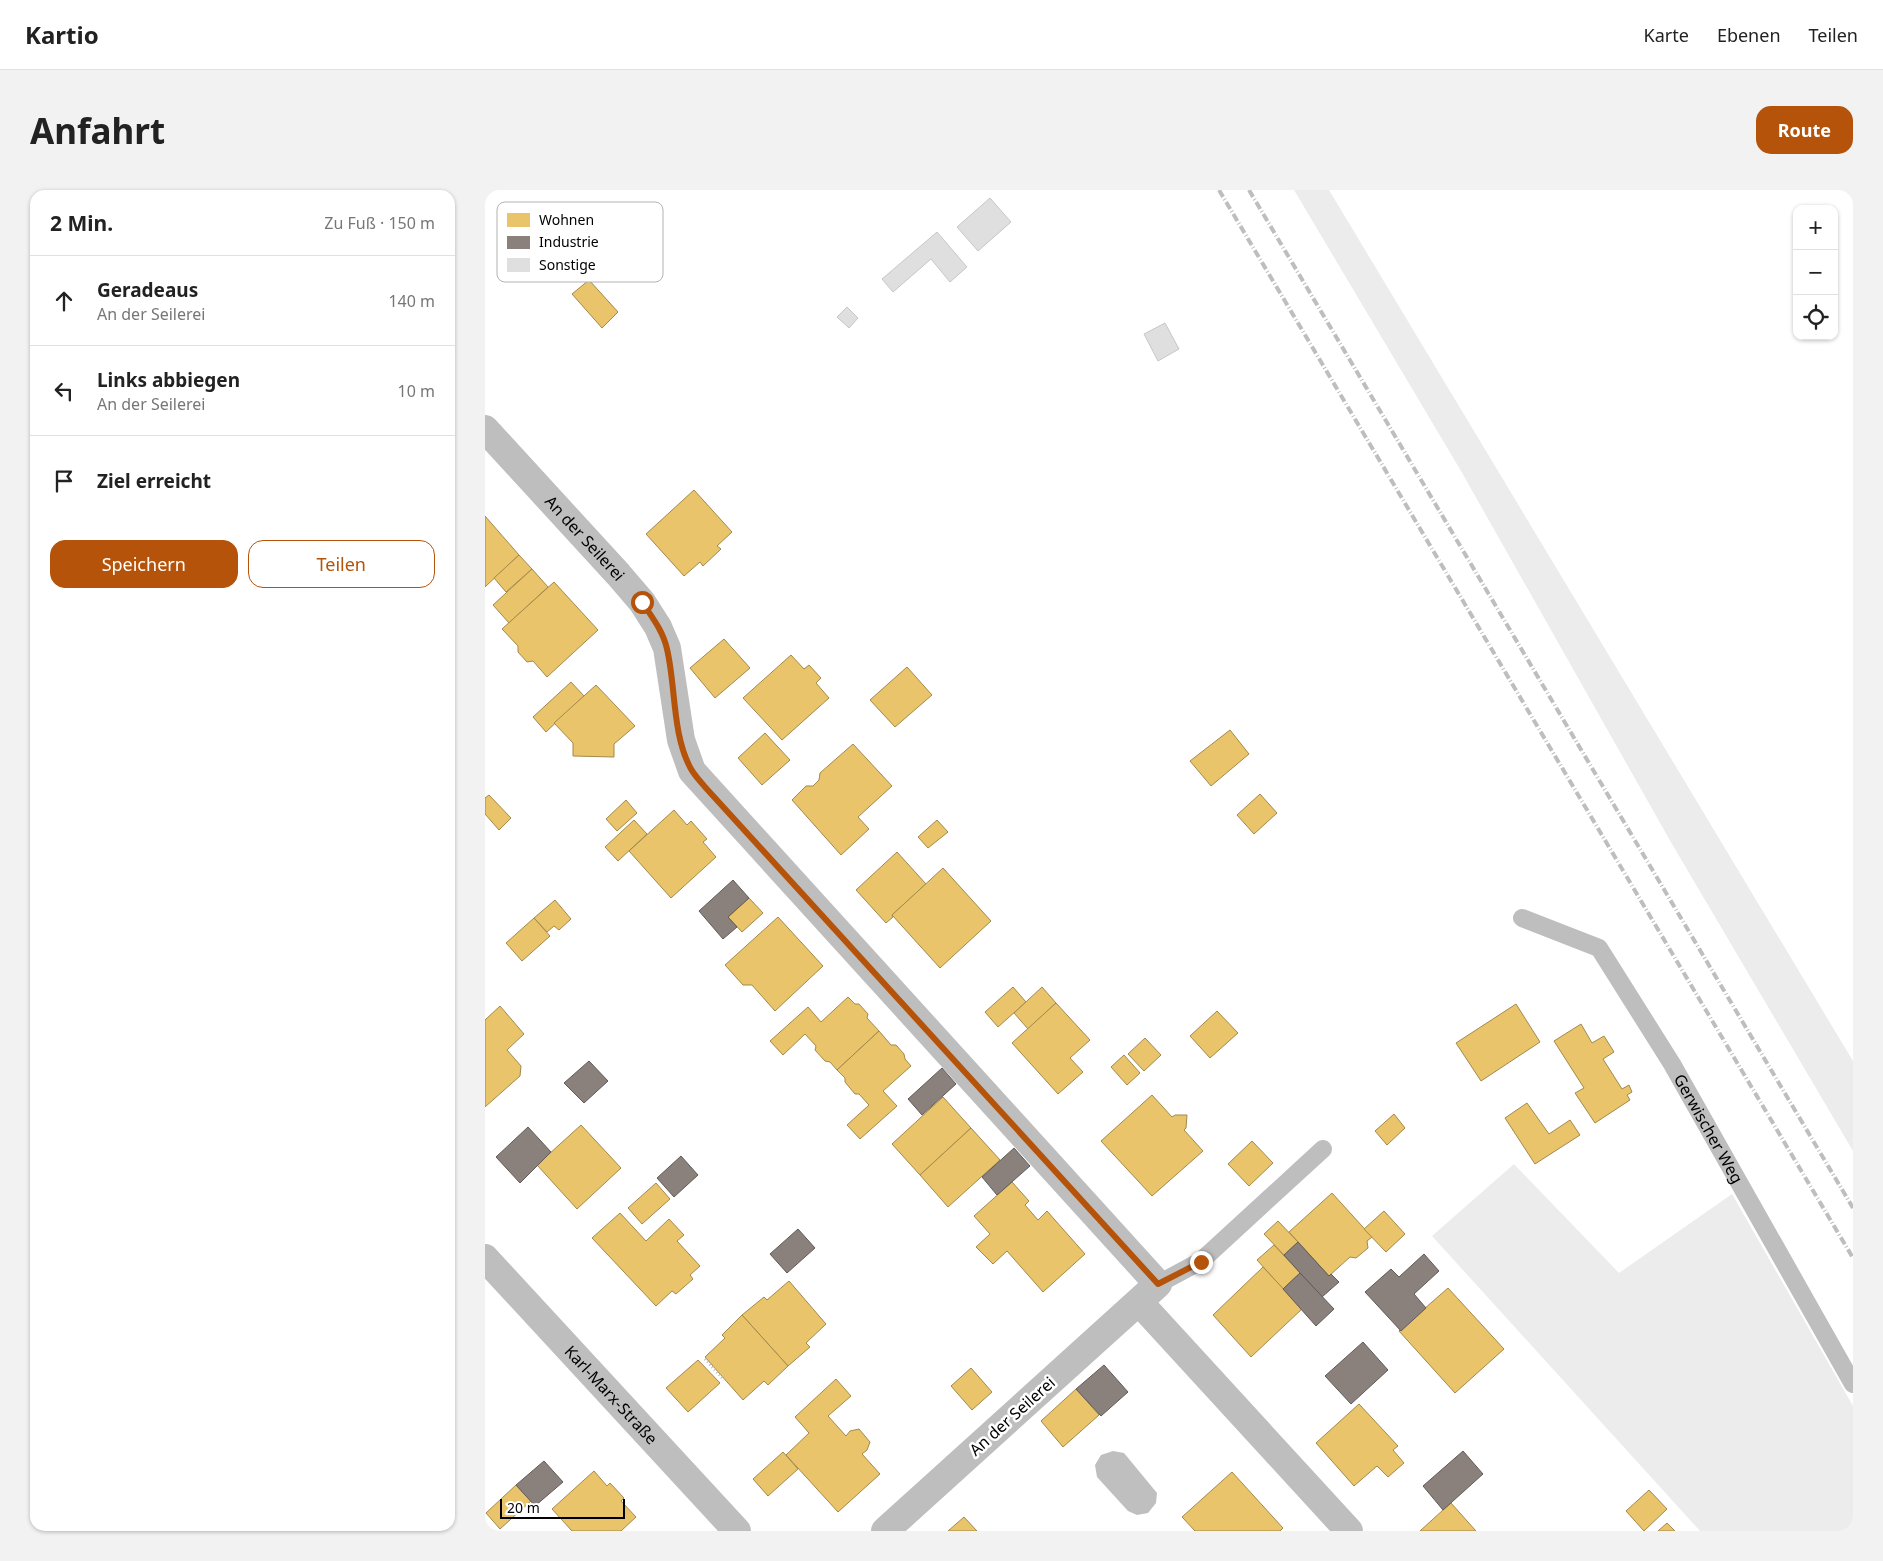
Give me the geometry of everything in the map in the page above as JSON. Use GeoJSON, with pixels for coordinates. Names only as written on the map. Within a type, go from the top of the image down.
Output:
{"type":"FeatureCollection","features":[{"type":"Feature","properties":{"kind":"street","name":"An der Seilerei"},"geometry":{"type":"LineString","coordinates":[[485,429],[624,581],[642,602],[659,627],[667,648],[681,740],[692,771],[1149,1293],[1349,1531]]}},
{"type":"Feature","properties":{"kind":"street","name":"Karl-Marx-Straße"},"geometry":{"type":"LineString","coordinates":[[485,1258],[737,1531]]}},
{"type":"Feature","properties":{"kind":"street","name":"An der Seilerei"},"geometry":{"type":"LineString","coordinates":[[885,1531],[1149,1293]]}},
{"type":"Feature","properties":{"kind":"lane","name":"Gerwischer Weg"},"geometry":{"type":"LineString","coordinates":[[1522,918],[1599,948],[1672,1064],[1853,1384]]}},
{"type":"Feature","properties":{"kind":"lane","name":"An der Seilerei"},"geometry":{"type":"LineString","coordinates":[[1149,1293],[1201,1262],[1323,1149]]}},
{"type":"Feature","properties":{"kind":"path"},"geometry":{"type":"LineString","coordinates":[[705,1359],[723,1380]]}},
{"type":"Feature","properties":{"kind":"shaded area"},"geometry":{"type":"Polygon","coordinates":[[[1294,190],[1329,190],[1853,1061],[1853,1151],[1672,844],[1461,471],[1294,190]]]}},
{"type":"Feature","properties":{"kind":"shaded area"},"geometry":{"type":"Polygon","coordinates":[[[1514,1164],[1619,1273],[1732,1194],[1853,1406],[1853,1531],[1700,1531],[1432,1236],[1514,1164]]]}},
{"type":"Feature","properties":{"kind":"shaded area"},"geometry":{"type":"Polygon","coordinates":[[[1113,1451],[1124,1453],[1157,1493],[1156,1503],[1148,1513],[1137,1515],[1128,1511],[1097,1477],[1095,1465],[1101,1455],[1113,1451]]]}},
{"type":"Feature","properties":{"kind":"building: Wohnen"},"geometry":{"type":"Polygon","coordinates":[[[587,282],[591,282],[618,312],[602,328],[572,294],[587,282]]]}},
{"type":"Feature","properties":{"kind":"building: Wohnen"},"geometry":{"type":"Polygon","coordinates":[[[694,490],[732,532],[717,546],[721,549],[703,566],[700,562],[684,576],[646,534],[694,490]]]}},
{"type":"Feature","properties":{"kind":"building: Wohnen"},"geometry":{"type":"Polygon","coordinates":[[[485,516],[519,555],[485,587],[485,516]]]}},
{"type":"Feature","properties":{"kind":"building: Wohnen"},"geometry":{"type":"Polygon","coordinates":[[[519,555],[532,569],[506,592],[494,578],[519,555]]]}},
{"type":"Feature","properties":{"kind":"building: Wohnen"},"geometry":{"type":"Polygon","coordinates":[[[532,569],[548,587],[509,623],[493,605],[532,569]]]}},
{"type":"Feature","properties":{"kind":"building: Wohnen"},"geometry":{"type":"Polygon","coordinates":[[[554,582],[598,630],[547,677],[533,661],[527,662],[518,652],[518,646],[502,629],[554,582]]]}},
{"type":"Feature","properties":{"kind":"building: Wohnen"},"geometry":{"type":"Polygon","coordinates":[[[724,639],[750,668],[715,698],[690,668],[724,639]]]}},
{"type":"Feature","properties":{"kind":"building: Wohnen"},"geometry":{"type":"Polygon","coordinates":[[[791,655],[804,669],[809,665],[821,678],[816,683],[829,698],[782,740],[743,698],[791,655]]]}},
{"type":"Feature","properties":{"kind":"building: Wohnen"},"geometry":{"type":"Polygon","coordinates":[[[907,667],[932,695],[895,727],[870,700],[907,667]]]}},
{"type":"Feature","properties":{"kind":"building: Wohnen"},"geometry":{"type":"Polygon","coordinates":[[[571,682],[584,696],[546,732],[533,717],[571,682]]]}},
{"type":"Feature","properties":{"kind":"building: Wohnen"},"geometry":{"type":"Polygon","coordinates":[[[596,685],[635,726],[614,744],[614,757],[573,756],[573,743],[554,723],[596,685]]]}},
{"type":"Feature","properties":{"kind":"building: Wohnen"},"geometry":{"type":"Polygon","coordinates":[[[1230,730],[1249,754],[1211,786],[1190,761],[1230,730]]]}},
{"type":"Feature","properties":{"kind":"building: Wohnen"},"geometry":{"type":"Polygon","coordinates":[[[765,733],[790,760],[762,785],[738,758],[765,733]]]}},
{"type":"Feature","properties":{"kind":"building: Wohnen"},"geometry":{"type":"Polygon","coordinates":[[[853,744],[892,786],[858,817],[869,829],[841,855],[792,800],[806,786],[813,786],[819,780],[820,773],[853,744]]]}},
{"type":"Feature","properties":{"kind":"building: Wohnen"},"geometry":{"type":"Polygon","coordinates":[[[1260,794],[1277,813],[1254,834],[1237,815],[1260,794]]]}},
{"type":"Feature","properties":{"kind":"building: Wohnen"},"geometry":{"type":"Polygon","coordinates":[[[489,795],[511,818],[499,830],[485,814],[485,798],[489,795]]]}},
{"type":"Feature","properties":{"kind":"building: Wohnen"},"geometry":{"type":"Polygon","coordinates":[[[626,800],[637,813],[617,831],[606,819],[626,800]]]}},
{"type":"Feature","properties":{"kind":"building: Wohnen"},"geometry":{"type":"Polygon","coordinates":[[[674,810],[687,825],[691,821],[707,839],[703,842],[716,857],[671,898],[629,851],[674,810]]]}},
{"type":"Feature","properties":{"kind":"building: Wohnen"},"geometry":{"type":"Polygon","coordinates":[[[634,820],[647,834],[618,861],[605,847],[634,820]]]}},
{"type":"Feature","properties":{"kind":"building: Wohnen"},"geometry":{"type":"Polygon","coordinates":[[[937,820],[948,832],[928,848],[918,837],[937,820]]]}},
{"type":"Feature","properties":{"kind":"building: Wohnen"},"geometry":{"type":"Polygon","coordinates":[[[897,852],[926,884],[892,915],[893,917],[886,923],[856,890],[897,852]]]}},
{"type":"Feature","properties":{"kind":"building: Wohnen"},"geometry":{"type":"Polygon","coordinates":[[[943,868],[991,921],[940,968],[892,915],[943,868]]]}},
{"type":"Feature","properties":{"kind":"building: Wohnen"},"geometry":{"type":"Polygon","coordinates":[[[749,898],[763,913],[742,932],[728,917],[749,898]]]}},
{"type":"Feature","properties":{"kind":"building: Wohnen"},"geometry":{"type":"Polygon","coordinates":[[[555,900],[571,919],[559,930],[554,926],[547,932],[534,918],[555,900]]]}},
{"type":"Feature","properties":{"kind":"building: Wohnen"},"geometry":{"type":"Polygon","coordinates":[[[778,917],[823,966],[775,1011],[752,985],[743,985],[725,965],[778,917]]]}},
{"type":"Feature","properties":{"kind":"building: Wohnen"},"geometry":{"type":"Polygon","coordinates":[[[534,918],[550,936],[522,961],[506,943],[534,918]]]}},
{"type":"Feature","properties":{"kind":"building: Wohnen"},"geometry":{"type":"Polygon","coordinates":[[[1013,987],[1026,1002],[998,1027],[985,1012],[1013,987]]]}},
{"type":"Feature","properties":{"kind":"building: Wohnen"},"geometry":{"type":"Polygon","coordinates":[[[1042,987],[1056,1003],[1028,1029],[1014,1013],[1042,987]]]}},
{"type":"Feature","properties":{"kind":"building: Wohnen"},"geometry":{"type":"Polygon","coordinates":[[[848,997],[855,1004],[859,1004],[868,1014],[867,1018],[879,1031],[837,1070],[815,1050],[816,1046],[805,1034],[783,1055],[770,1041],[808,1007],[821,1022],[848,997]]]}},
{"type":"Feature","properties":{"kind":"building: Wohnen"},"geometry":{"type":"Polygon","coordinates":[[[1056,1003],[1090,1040],[1070,1058],[1083,1072],[1058,1094],[1012,1043],[1056,1003]]]}},
{"type":"Feature","properties":{"kind":"building: Wohnen"},"geometry":{"type":"Polygon","coordinates":[[[1516,1004],[1540,1042],[1481,1081],[1456,1043],[1516,1004]]]}},
{"type":"Feature","properties":{"kind":"building: Wohnen"},"geometry":{"type":"Polygon","coordinates":[[[500,1006],[524,1034],[507,1050],[521,1066],[520,1076],[485,1107],[485,1020],[500,1006]]]}},
{"type":"Feature","properties":{"kind":"building: Wohnen"},"geometry":{"type":"Polygon","coordinates":[[[1217,1011],[1238,1033],[1210,1058],[1190,1036],[1217,1011]]]}},
{"type":"Feature","properties":{"kind":"building: Wohnen"},"geometry":{"type":"Polygon","coordinates":[[[1581,1024],[1592,1043],[1604,1036],[1614,1052],[1603,1059],[1622,1089],[1629,1085],[1632,1092],[1627,1095],[1630,1100],[1595,1123],[1575,1093],[1584,1088],[1554,1041],[1581,1024]]]}},
{"type":"Feature","properties":{"kind":"building: Wohnen"},"geometry":{"type":"Polygon","coordinates":[[[879,1031],[891,1045],[896,1045],[911,1066],[883,1091],[897,1106],[860,1139],[847,1125],[869,1105],[859,1094],[855,1094],[845,1082],[845,1078],[837,1070],[879,1031]]]}},
{"type":"Feature","properties":{"kind":"building: Wohnen"},"geometry":{"type":"Polygon","coordinates":[[[1145,1038],[1161,1055],[1144,1071],[1128,1054],[1145,1038]]]}},
{"type":"Feature","properties":{"kind":"building: Wohnen"},"geometry":{"type":"Polygon","coordinates":[[[1124,1055],[1140,1073],[1127,1085],[1111,1067],[1124,1055]]]}},
{"type":"Feature","properties":{"kind":"building: Wohnen"},"geometry":{"type":"Polygon","coordinates":[[[1152,1095],[1172,1117],[1175,1115],[1187,1115],[1186,1128],[1184,1130],[1203,1151],[1152,1196],[1101,1141],[1152,1095]]]}},
{"type":"Feature","properties":{"kind":"building: Wohnen"},"geometry":{"type":"Polygon","coordinates":[[[943,1097],[971,1128],[920,1175],[892,1144],[943,1097]]]}},
{"type":"Feature","properties":{"kind":"building: Wohnen"},"geometry":{"type":"Polygon","coordinates":[[[1527,1103],[1549,1134],[1570,1120],[1580,1135],[1535,1164],[1505,1118],[1527,1103]]]}},
{"type":"Feature","properties":{"kind":"building: Wohnen"},"geometry":{"type":"Polygon","coordinates":[[[1394,1114],[1405,1128],[1387,1145],[1375,1131],[1394,1114]]]}},
{"type":"Feature","properties":{"kind":"building: Wohnen"},"geometry":{"type":"Polygon","coordinates":[[[581,1125],[621,1168],[577,1209],[537,1165],[581,1125]]]}},
{"type":"Feature","properties":{"kind":"building: Wohnen"},"geometry":{"type":"Polygon","coordinates":[[[971,1128],[1000,1160],[948,1207],[920,1175],[971,1128]]]}},
{"type":"Feature","properties":{"kind":"building: Wohnen"},"geometry":{"type":"Polygon","coordinates":[[[1252,1141],[1273,1163],[1249,1186],[1228,1164],[1252,1141]]]}},
{"type":"Feature","properties":{"kind":"building: Wohnen"},"geometry":{"type":"Polygon","coordinates":[[[1012,1182],[1029,1201],[1025,1205],[1038,1220],[1047,1211],[1085,1254],[1043,1292],[1007,1251],[993,1264],[976,1247],[990,1234],[974,1216],[1012,1182]]]}},
{"type":"Feature","properties":{"kind":"building: Wohnen"},"geometry":{"type":"Polygon","coordinates":[[[656,1183],[670,1199],[642,1224],[628,1208],[656,1183]]]}},
{"type":"Feature","properties":{"kind":"building: Wohnen"},"geometry":{"type":"Polygon","coordinates":[[[1332,1193],[1372,1237],[1367,1241],[1368,1248],[1356,1258],[1350,1257],[1329,1276],[1289,1232],[1332,1193]]]}},
{"type":"Feature","properties":{"kind":"building: Wohnen"},"geometry":{"type":"Polygon","coordinates":[[[1384,1211],[1405,1234],[1386,1252],[1364,1229],[1384,1211]]]}},
{"type":"Feature","properties":{"kind":"building: Wohnen"},"geometry":{"type":"Polygon","coordinates":[[[620,1213],[646,1241],[669,1219],[684,1235],[677,1241],[700,1266],[690,1275],[693,1279],[676,1294],[672,1291],[656,1306],[592,1238],[620,1213]]]}},
{"type":"Feature","properties":{"kind":"building: Wohnen"},"geometry":{"type":"Polygon","coordinates":[[[1278,1221],[1298,1242],[1284,1255],[1264,1234],[1278,1221]]]}},
{"type":"Feature","properties":{"kind":"building: Wohnen"},"geometry":{"type":"Polygon","coordinates":[[[1274,1245],[1300,1273],[1283,1289],[1257,1260],[1274,1245]]]}},
{"type":"Feature","properties":{"kind":"building: Wohnen"},"geometry":{"type":"Polygon","coordinates":[[[1263,1267],[1302,1309],[1251,1357],[1213,1315],[1263,1267]]]}},
{"type":"Feature","properties":{"kind":"building: Wohnen"},"geometry":{"type":"Polygon","coordinates":[[[789,1281],[826,1324],[806,1343],[810,1347],[788,1366],[742,1315],[764,1297],[767,1300],[789,1281]]]}},
{"type":"Feature","properties":{"kind":"building: Wohnen"},"geometry":{"type":"Polygon","coordinates":[[[1448,1288],[1504,1349],[1455,1393],[1399,1331],[1448,1288]]]}},
{"type":"Feature","properties":{"kind":"building: Wohnen"},"geometry":{"type":"Polygon","coordinates":[[[742,1315],[788,1366],[768,1385],[764,1381],[743,1400],[705,1357],[725,1338],[722,1335],[742,1315]]]}},
{"type":"Feature","properties":{"kind":"building: Wohnen"},"geometry":{"type":"Polygon","coordinates":[[[698,1360],[720,1383],[688,1412],[666,1388],[698,1360]]]}},
{"type":"Feature","properties":{"kind":"building: Wohnen"},"geometry":{"type":"Polygon","coordinates":[[[971,1368],[992,1392],[972,1410],[951,1386],[971,1368]]]}},
{"type":"Feature","properties":{"kind":"building: Wohnen"},"geometry":{"type":"Polygon","coordinates":[[[836,1379],[851,1396],[828,1416],[846,1436],[850,1431],[859,1429],[870,1442],[867,1450],[862,1454],[880,1474],[838,1512],[786,1455],[809,1433],[795,1417],[836,1379]]]}},
{"type":"Feature","properties":{"kind":"building: Wohnen"},"geometry":{"type":"Polygon","coordinates":[[[1076,1389],[1099,1415],[1063,1447],[1041,1421],[1076,1389]]]}},
{"type":"Feature","properties":{"kind":"building: Wohnen"},"geometry":{"type":"Polygon","coordinates":[[[1359,1404],[1398,1446],[1393,1450],[1404,1463],[1388,1477],[1377,1466],[1354,1486],[1316,1443],[1359,1404]]]}},
{"type":"Feature","properties":{"kind":"building: Wohnen"},"geometry":{"type":"Polygon","coordinates":[[[783,1452],[798,1469],[768,1496],[753,1479],[783,1452]]]}},
{"type":"Feature","properties":{"kind":"building: Wohnen"},"geometry":{"type":"Polygon","coordinates":[[[594,1471],[607,1486],[610,1483],[624,1498],[621,1501],[636,1517],[621,1531],[572,1531],[552,1509],[594,1471]]]}},
{"type":"Feature","properties":{"kind":"building: Wohnen"},"geometry":{"type":"Polygon","coordinates":[[[1232,1472],[1283,1528],[1280,1531],[1195,1531],[1182,1517],[1232,1472]]]}},
{"type":"Feature","properties":{"kind":"building: Wohnen"},"geometry":{"type":"Polygon","coordinates":[[[516,1485],[531,1501],[500,1529],[486,1513],[516,1485]]]}},
{"type":"Feature","properties":{"kind":"building: Wohnen"},"geometry":{"type":"Polygon","coordinates":[[[1649,1490],[1667,1509],[1644,1531],[1626,1511],[1649,1490]]]}},
{"type":"Feature","properties":{"kind":"building: Wohnen"},"geometry":{"type":"Polygon","coordinates":[[[1451,1503],[1476,1531],[1420,1531],[1443,1510],[1451,1503]]]}},
{"type":"Feature","properties":{"kind":"building: Wohnen"},"geometry":{"type":"Polygon","coordinates":[[[964,1517],[977,1531],[948,1531],[964,1517]]]}},
{"type":"Feature","properties":{"kind":"building: Wohnen"},"geometry":{"type":"Polygon","coordinates":[[[1667,1523],[1675,1531],[1658,1531],[1667,1523]]]}},
{"type":"Feature","properties":{"kind":"building: Industrie"},"geometry":{"type":"Polygon","coordinates":[[[733,880],[749,898],[728,917],[737,927],[723,939],[699,911],[733,880]]]}},
{"type":"Feature","properties":{"kind":"building: Industrie"},"geometry":{"type":"Polygon","coordinates":[[[589,1061],[608,1081],[584,1103],[564,1083],[589,1061]]]}},
{"type":"Feature","properties":{"kind":"building: Industrie"},"geometry":{"type":"Polygon","coordinates":[[[942,1068],[956,1084],[922,1115],[908,1099],[942,1068]]]}},
{"type":"Feature","properties":{"kind":"building: Industrie"},"geometry":{"type":"Polygon","coordinates":[[[528,1127],[551,1152],[520,1183],[496,1157],[528,1127]]]}},
{"type":"Feature","properties":{"kind":"building: Industrie"},"geometry":{"type":"Polygon","coordinates":[[[1014,1148],[1030,1166],[997,1195],[982,1177],[1014,1148]]]}},
{"type":"Feature","properties":{"kind":"building: Industrie"},"geometry":{"type":"Polygon","coordinates":[[[681,1156],[698,1175],[674,1197],[657,1178],[681,1156]]]}},
{"type":"Feature","properties":{"kind":"building: Industrie"},"geometry":{"type":"Polygon","coordinates":[[[798,1229],[815,1248],[787,1273],[770,1254],[798,1229]]]}},
{"type":"Feature","properties":{"kind":"building: Industrie"},"geometry":{"type":"Polygon","coordinates":[[[1298,1242],[1329,1276],[1331,1274],[1339,1282],[1322,1297],[1284,1255],[1298,1242]]]}},
{"type":"Feature","properties":{"kind":"building: Industrie"},"geometry":{"type":"Polygon","coordinates":[[[1424,1254],[1439,1271],[1414,1294],[1426,1308],[1401,1331],[1365,1292],[1391,1269],[1399,1277],[1424,1254]]]}},
{"type":"Feature","properties":{"kind":"building: Industrie"},"geometry":{"type":"Polygon","coordinates":[[[1300,1273],[1334,1309],[1316,1326],[1283,1289],[1300,1273]]]}},
{"type":"Feature","properties":{"kind":"building: Industrie"},"geometry":{"type":"Polygon","coordinates":[[[1363,1342],[1388,1370],[1351,1404],[1325,1376],[1363,1342]]]}},
{"type":"Feature","properties":{"kind":"building: Industrie"},"geometry":{"type":"Polygon","coordinates":[[[1104,1365],[1128,1392],[1101,1416],[1076,1389],[1104,1365]]]}},
{"type":"Feature","properties":{"kind":"building: Industrie"},"geometry":{"type":"Polygon","coordinates":[[[1463,1451],[1483,1474],[1443,1510],[1423,1486],[1463,1451]]]}},
{"type":"Feature","properties":{"kind":"building: Industrie"},"geometry":{"type":"Polygon","coordinates":[[[544,1461],[563,1482],[535,1506],[516,1485],[544,1461]]]}},
{"type":"Feature","properties":{"kind":"building: Sonstige"},"geometry":{"type":"Polygon","coordinates":[[[990,198],[1011,222],[978,251],[957,227],[990,198]]]}},
{"type":"Feature","properties":{"kind":"building: Sonstige"},"geometry":{"type":"Polygon","coordinates":[[[937,232],[967,267],[950,282],[931,259],[893,292],[882,279],[937,232]]]}},
{"type":"Feature","properties":{"kind":"building: Sonstige"},"geometry":{"type":"Polygon","coordinates":[[[847,307],[858,318],[849,328],[837,317],[847,307]]]}},
{"type":"Feature","properties":{"kind":"building: Sonstige"},"geometry":{"type":"Polygon","coordinates":[[[1165,323],[1179,349],[1158,361],[1144,334],[1165,323]]]}},
{"type":"Feature","properties":{"kind":"railway"},"geometry":{"type":"LineString","coordinates":[[1219,190],[1853,1258]]}},
{"type":"Feature","properties":{"kind":"railway"},"geometry":{"type":"LineString","coordinates":[[1249,190],[1853,1208]]}},
{"type":"Feature","properties":{"kind":"route"},"geometry":{"type":"LineString","coordinates":[[642,602],[659,627],[667,648],[681,740],[692,771],[705,787],[1158,1284],[1201,1262]]}}]}
